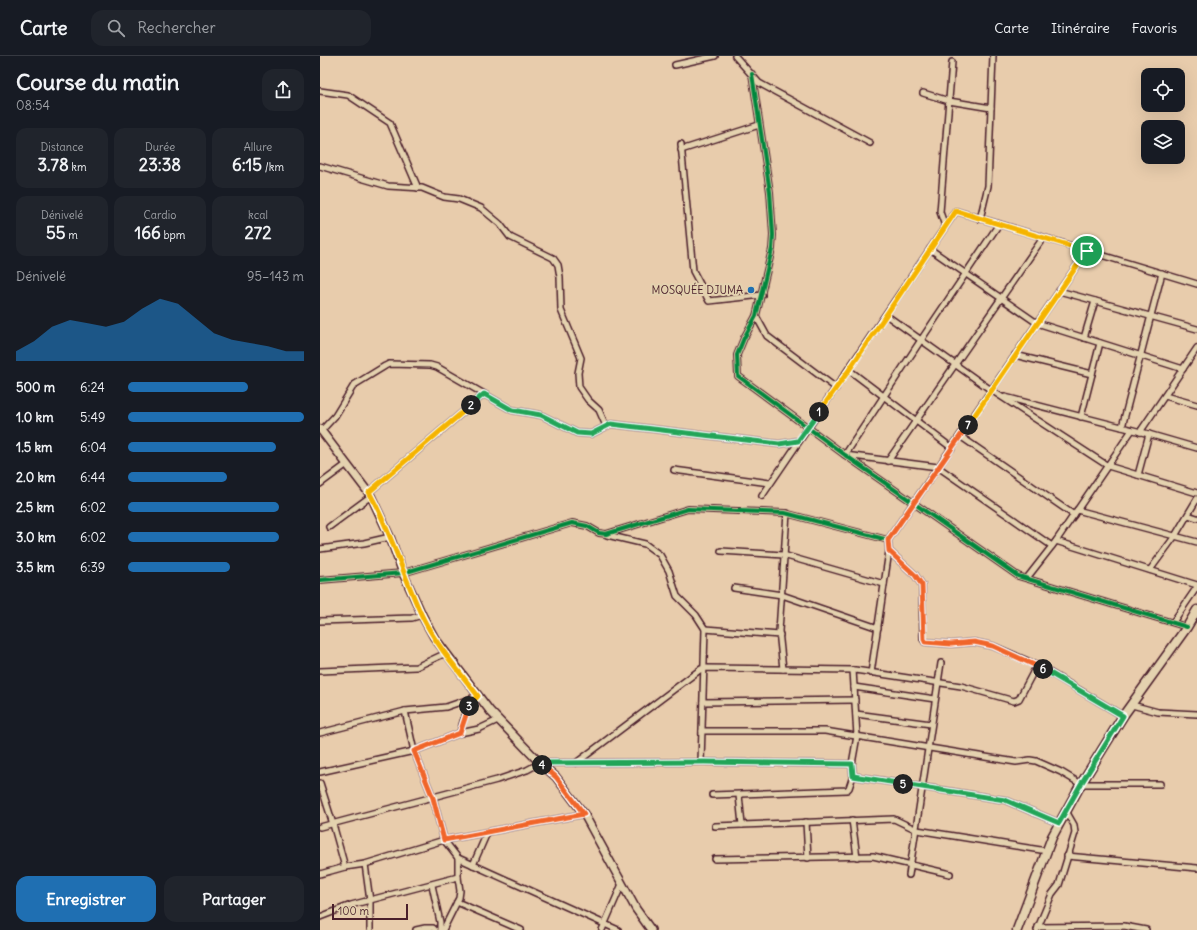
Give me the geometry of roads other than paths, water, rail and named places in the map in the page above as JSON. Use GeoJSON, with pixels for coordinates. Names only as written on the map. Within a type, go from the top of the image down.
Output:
{"type":"FeatureCollection","features":[{"type":"Feature","properties":{"kind":"main road"},"geometry":{"type":"LineString","coordinates":[[1017,930],[1059,823],[1123,716],[1187,627],[1197,610]]}},
{"type":"Feature","properties":{"kind":"street"},"geometry":{"type":"LineString","coordinates":[[675,65],[715,56]]}},
{"type":"Feature","properties":{"kind":"street"},"geometry":{"type":"LineString","coordinates":[[735,56],[759,83],[870,143]]}},
{"type":"Feature","properties":{"kind":"street"},"geometry":{"type":"LineString","coordinates":[[980,218],[988,186],[993,56]]}},
{"type":"Feature","properties":{"kind":"street"},"geometry":{"type":"LineString","coordinates":[[945,226],[940,212],[952,62]]}},
{"type":"Feature","properties":{"kind":"street"},"geometry":{"type":"LineString","coordinates":[[752,74],[770,192],[773,235],[772,249],[756,316],[737,355],[738,376],[845,455],[1018,576],[1187,627]]}},
{"type":"Feature","properties":{"kind":"street"},"geometry":{"type":"LineString","coordinates":[[320,91],[348,94],[390,123],[418,188]]}},
{"type":"Feature","properties":{"kind":"street"},"geometry":{"type":"LineString","coordinates":[[923,93],[948,101],[991,108]]}},
{"type":"Feature","properties":{"kind":"street"},"geometry":{"type":"LineString","coordinates":[[759,125],[681,147],[694,271],[709,301],[762,295]]}},
{"type":"Feature","properties":{"kind":"street"},"geometry":{"type":"LineString","coordinates":[[320,166],[388,186],[422,188],[444,197],[459,199],[481,208],[500,224],[510,237],[553,258],[558,265],[560,277],[561,310],[581,358],[578,373],[579,387],[588,400],[599,410],[606,426]]}},
{"type":"Feature","properties":{"kind":"street"},"geometry":{"type":"LineString","coordinates":[[762,496],[956,211],[1197,284]]}},
{"type":"Feature","properties":{"kind":"street"},"geometry":{"type":"LineString","coordinates":[[845,455],[999,224]]}},
{"type":"Feature","properties":{"kind":"street"},"geometry":{"type":"LineString","coordinates":[[888,461],[915,420],[1043,238]]}},
{"type":"Feature","properties":{"kind":"street"},"geometry":{"type":"LineString","coordinates":[[930,249],[1037,323],[1183,369]]}},
{"type":"Feature","properties":{"kind":"street"},"geometry":{"type":"LineString","coordinates":[[871,673],[889,551],[888,540],[1087,251]]}},
{"type":"Feature","properties":{"kind":"street"},"geometry":{"type":"LineString","coordinates":[[1122,427],[1162,273]]}},
{"type":"Feature","properties":{"kind":"street"},"geometry":{"type":"LineString","coordinates":[[1059,291],[1197,329]]}},
{"type":"Feature","properties":{"kind":"street"},"geometry":{"type":"LineString","coordinates":[[1084,338],[1095,301]]}},
{"type":"Feature","properties":{"kind":"street"},"geometry":{"type":"LineString","coordinates":[[886,315],[991,390],[1108,466],[1197,493]]}},
{"type":"Feature","properties":{"kind":"street"},"geometry":{"type":"LineString","coordinates":[[756,316],[767,336],[836,388]]}},
{"type":"Feature","properties":{"kind":"street"},"geometry":{"type":"LineString","coordinates":[[1081,416],[1100,343]]}},
{"type":"Feature","properties":{"kind":"street"},"geometry":{"type":"LineString","coordinates":[[1140,432],[1197,348]]}},
{"type":"Feature","properties":{"kind":"street"},"geometry":{"type":"LineString","coordinates":[[1016,355],[1092,374]]}},
{"type":"Feature","properties":{"kind":"street"},"geometry":{"type":"LineString","coordinates":[[651,930],[622,884],[584,814],[556,777],[540,763],[498,720],[434,637],[422,615],[403,573],[390,537],[370,494],[321,430],[335,416],[354,385],[389,364],[430,365],[512,410],[541,415],[577,433],[591,434],[611,424],[779,444],[798,441]]}},
{"type":"Feature","properties":{"kind":"street"},"geometry":{"type":"LineString","coordinates":[[849,370],[952,448]]}},
{"type":"Feature","properties":{"kind":"street"},"geometry":{"type":"LineString","coordinates":[[329,527],[370,494],[484,394]]}},
{"type":"Feature","properties":{"kind":"street"},"geometry":{"type":"LineString","coordinates":[[999,395],[1197,448]]}},
{"type":"Feature","properties":{"kind":"street"},"geometry":{"type":"LineString","coordinates":[[1165,396],[1197,405]]}},
{"type":"Feature","properties":{"kind":"street"},"geometry":{"type":"LineString","coordinates":[[1027,578],[1056,541],[1132,430]]}},
{"type":"Feature","properties":{"kind":"street"},"geometry":{"type":"LineString","coordinates":[[1138,475],[1149,434]]}},
{"type":"Feature","properties":{"kind":"street"},"geometry":{"type":"LineString","coordinates":[[960,436],[1074,515]]}},
{"type":"Feature","properties":{"kind":"street"},"geometry":{"type":"LineString","coordinates":[[845,455],[938,467],[1052,546]]}},
{"type":"Feature","properties":{"kind":"street"},"geometry":{"type":"LineString","coordinates":[[320,484],[347,464]]}},
{"type":"Feature","properties":{"kind":"street"},"geometry":{"type":"LineString","coordinates":[[674,470],[770,483]]}},
{"type":"Feature","properties":{"kind":"street"},"geometry":{"type":"LineString","coordinates":[[1150,570],[1175,536],[1197,499]]}},
{"type":"Feature","properties":{"kind":"street"},"geometry":{"type":"LineString","coordinates":[[606,534],[688,509],[787,513],[888,540]]}},
{"type":"Feature","properties":{"kind":"street"},"geometry":{"type":"LineString","coordinates":[[1077,510],[1197,542]]}},
{"type":"Feature","properties":{"kind":"street"},"geometry":{"type":"LineString","coordinates":[[783,669],[780,635],[787,513]]}},
{"type":"Feature","properties":{"kind":"street"},"geometry":{"type":"LineString","coordinates":[[1188,515],[1197,518]]}},
{"type":"Feature","properties":{"kind":"street"},"geometry":{"type":"LineString","coordinates":[[320,580],[403,573],[572,523],[587,526],[599,533],[639,541],[660,555],[669,571],[677,596],[696,615],[705,629],[701,762]]}},
{"type":"Feature","properties":{"kind":"street"},"geometry":{"type":"LineString","coordinates":[[320,549],[358,544],[390,537]]}},
{"type":"Feature","properties":{"kind":"street"},"geometry":{"type":"LineString","coordinates":[[1056,541],[1197,586],[1173,622]]}},
{"type":"Feature","properties":{"kind":"street"},"geometry":{"type":"LineString","coordinates":[[721,551],[785,555],[884,584]]}},
{"type":"Feature","properties":{"kind":"street"},"geometry":{"type":"LineString","coordinates":[[889,551],[915,575],[922,585],[925,642],[951,644],[974,642],[993,646],[1037,665],[1123,716]]}},
{"type":"Feature","properties":{"kind":"street"},"geometry":{"type":"LineString","coordinates":[[734,588],[782,595],[878,628]]}},
{"type":"Feature","properties":{"kind":"street"},"geometry":{"type":"LineString","coordinates":[[320,621],[412,618],[422,615]]}},
{"type":"Feature","properties":{"kind":"street"},"geometry":{"type":"LineString","coordinates":[[705,629],[780,635]]}},
{"type":"Feature","properties":{"kind":"street"},"geometry":{"type":"LineString","coordinates":[[320,671],[416,667],[446,653]]}},
{"type":"Feature","properties":{"kind":"street"},"geometry":{"type":"LineString","coordinates":[[909,875],[940,663]]}},
{"type":"Feature","properties":{"kind":"street"},"geometry":{"type":"LineString","coordinates":[[576,763],[704,668],[853,670],[961,686],[1014,701],[1019,699],[1037,665]]}},
{"type":"Feature","properties":{"kind":"street"},"geometry":{"type":"LineString","coordinates":[[712,795],[847,790],[853,776],[852,764],[857,736],[853,670]]}},
{"type":"Feature","properties":{"kind":"street"},"geometry":{"type":"LineString","coordinates":[[854,687],[935,699]]}},
{"type":"Feature","properties":{"kind":"street"},"geometry":{"type":"LineString","coordinates":[[320,733],[405,711],[446,707],[478,696]]}},
{"type":"Feature","properties":{"kind":"street"},"geometry":{"type":"LineString","coordinates":[[460,733],[468,708],[478,696]]}},
{"type":"Feature","properties":{"kind":"street"},"geometry":{"type":"LineString","coordinates":[[703,702],[855,700]]}},
{"type":"Feature","properties":{"kind":"street"},"geometry":{"type":"LineString","coordinates":[[1132,705],[1158,712],[1197,714]]}},
{"type":"Feature","properties":{"kind":"street"},"geometry":{"type":"LineString","coordinates":[[405,711],[414,751],[433,798],[444,840],[458,858],[618,930]]}},
{"type":"Feature","properties":{"kind":"street"},"geometry":{"type":"LineString","coordinates":[[856,714],[931,724]]}},
{"type":"Feature","properties":{"kind":"street"},"geometry":{"type":"LineString","coordinates":[[320,772],[414,751],[460,733],[480,729],[498,720]]}},
{"type":"Feature","properties":{"kind":"street"},"geometry":{"type":"LineString","coordinates":[[702,731],[825,731],[1016,762],[1030,760],[1036,761],[1061,772],[1081,784],[1160,784]]}},
{"type":"Feature","properties":{"kind":"street"},"geometry":{"type":"LineString","coordinates":[[320,827],[497,780],[527,770],[540,763],[701,762],[852,764]]}},
{"type":"Feature","properties":{"kind":"street"},"geometry":{"type":"LineString","coordinates":[[853,776],[1005,800],[1059,823]]}},
{"type":"Feature","properties":{"kind":"street"},"geometry":{"type":"LineString","coordinates":[[320,783],[345,867]]}},
{"type":"Feature","properties":{"kind":"street"},"geometry":{"type":"LineString","coordinates":[[739,795],[742,825]]}},
{"type":"Feature","properties":{"kind":"street"},"geometry":{"type":"LineString","coordinates":[[1066,811],[1074,825],[1074,833],[1059,885],[1052,894],[1038,928],[1124,926],[1146,930]]}},
{"type":"Feature","properties":{"kind":"street"},"geometry":{"type":"LineString","coordinates":[[320,874],[345,867],[365,864],[444,840],[584,814]]}},
{"type":"Feature","properties":{"kind":"street"},"geometry":{"type":"LineString","coordinates":[[715,826],[894,819],[916,829],[1047,851]]}},
{"type":"Feature","properties":{"kind":"street"},"geometry":{"type":"LineString","coordinates":[[852,820],[857,857]]}},
{"type":"Feature","properties":{"kind":"street"},"geometry":{"type":"LineString","coordinates":[[806,822],[808,858]]}},
{"type":"Feature","properties":{"kind":"street"},"geometry":{"type":"LineString","coordinates":[[473,865],[487,833]]}},
{"type":"Feature","properties":{"kind":"street"},"geometry":{"type":"LineString","coordinates":[[715,859],[873,856],[950,874]]}},
{"type":"Feature","properties":{"kind":"street"},"geometry":{"type":"LineString","coordinates":[[1067,856],[1197,868]]}},
{"type":"Feature","properties":{"kind":"street"},"geometry":{"type":"LineString","coordinates":[[444,930],[457,902],[460,891],[458,858]]}},
{"type":"Feature","properties":{"kind":"street"},"geometry":{"type":"LineString","coordinates":[[365,864],[370,901],[370,930]]}},
{"type":"Feature","properties":{"kind":"street"},"geometry":{"type":"LineString","coordinates":[[320,916],[351,905],[458,877]]}},
{"type":"Feature","properties":{"kind":"street"},"geometry":{"type":"LineString","coordinates":[[602,930],[622,884]]}},
{"type":"Feature","properties":{"kind":"street"},"geometry":{"type":"LineString","coordinates":[[432,885],[440,922],[440,930]]}},
{"type":"Feature","properties":{"kind":"street"},"geometry":{"type":"LineString","coordinates":[[457,902],[521,930]]}},
{"type":"Feature","properties":{"kind":"street"},"geometry":{"type":"LineString","coordinates":[[416,930],[425,928],[433,928],[435,930]]}},
{"type":"Feature","properties":{"kind":"place","name":"MOSQUÉE DJUMA"},"geometry":{"type":"Point","coordinates":[751,290]}}]}
